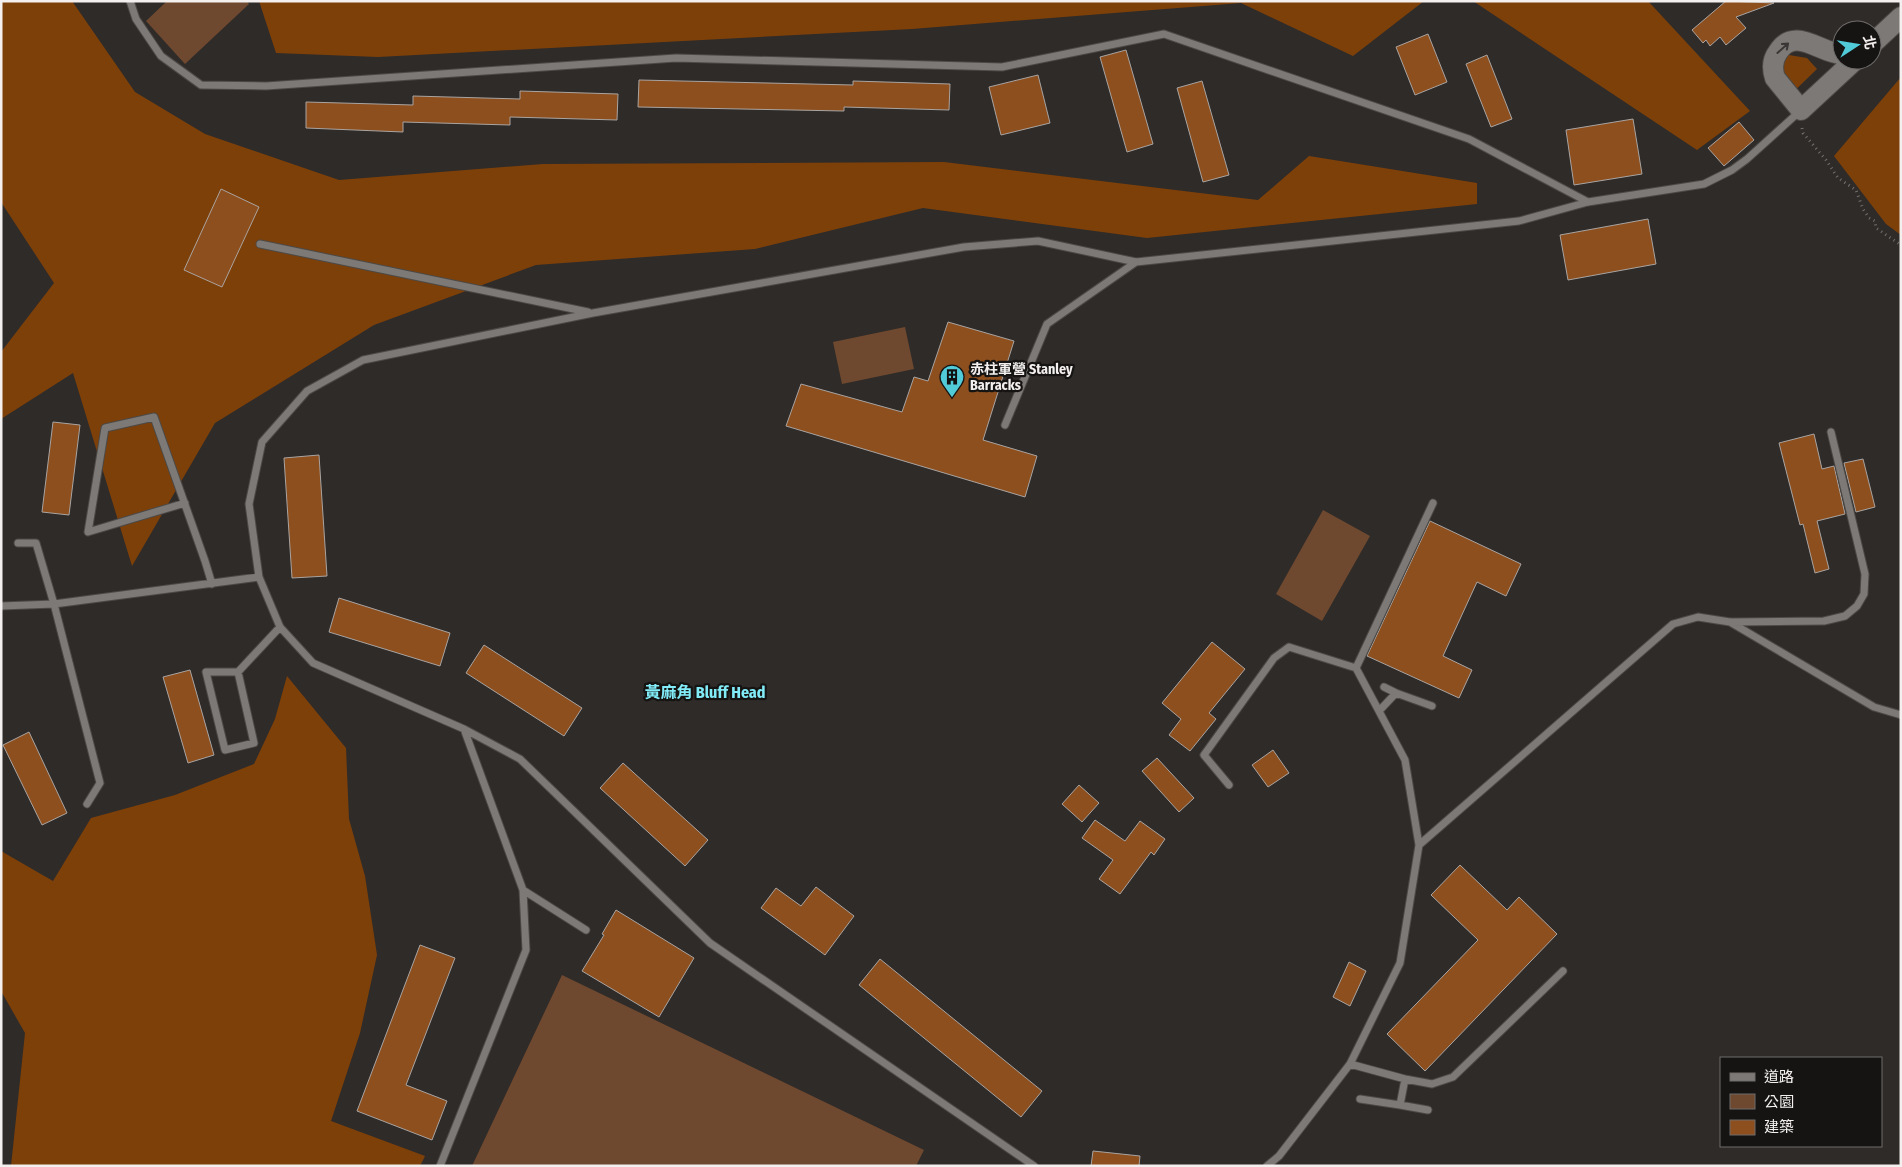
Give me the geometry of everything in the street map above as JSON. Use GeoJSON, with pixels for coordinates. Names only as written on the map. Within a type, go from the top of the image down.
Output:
{"type":"FeatureCollection","features":[{"type":"Feature","properties":{"kind":"street"},"geometry":{"type":"LineString","coordinates":[[1882,35],[1901,17]]}},
{"type":"Feature","properties":{"kind":"street"},"geometry":{"type":"LineString","coordinates":[[1832,53],[1802,40],[1788,43],[1782,46],[1774,59],[1775,78],[1802,110],[1844,70]]}},
{"type":"Feature","properties":{"kind":"lane"},"geometry":{"type":"LineString","coordinates":[[130,1],[136,19],[161,56],[201,85],[266,86],[676,58],[1002,66],[1164,34],[1469,139],[1588,202]]}},
{"type":"Feature","properties":{"kind":"lane"},"geometry":{"type":"LineString","coordinates":[[1034,1166],[710,943],[520,759],[464,729],[313,663],[280,627],[259,577],[249,504],[262,442],[307,391],[363,360],[593,313],[964,247],[1038,241],[1136,262],[1519,221],[1588,202],[1704,184],[1732,170],[1747,159],[1802,110]]}},
{"type":"Feature","properties":{"kind":"lane"},"geometry":{"type":"LineString","coordinates":[[260,244],[593,313]]}},
{"type":"Feature","properties":{"kind":"lane"},"geometry":{"type":"LineString","coordinates":[[1005,425],[1047,324],[1136,262]]}},
{"type":"Feature","properties":{"kind":"lane"},"geometry":{"type":"LineString","coordinates":[[185,503],[88,532],[105,428],[154,417],[185,503],[212,584]]}},
{"type":"Feature","properties":{"kind":"lane"},"geometry":{"type":"LineString","coordinates":[[1419,845],[1673,624],[1698,617],[1730,622],[1824,621],[1845,616],[1858,606],[1864,594],[1865,574],[1831,432]]}},
{"type":"Feature","properties":{"kind":"lane"},"geometry":{"type":"LineString","coordinates":[[1356,668],[1434,502]]}},
{"type":"Feature","properties":{"kind":"lane"},"geometry":{"type":"LineString","coordinates":[[18,543],[36,543],[54,604],[100,783],[88,804]]}},
{"type":"Feature","properties":{"kind":"lane"},"geometry":{"type":"LineString","coordinates":[[1,606],[54,604],[259,577]]}},
{"type":"Feature","properties":{"kind":"lane"},"geometry":{"type":"LineString","coordinates":[[1730,622],[1874,708],[1901,716]]}},
{"type":"Feature","properties":{"kind":"lane"},"geometry":{"type":"LineString","coordinates":[[238,672],[254,743],[226,750],[206,672],[238,672],[280,627]]}},
{"type":"Feature","properties":{"kind":"lane"},"geometry":{"type":"LineString","coordinates":[[1229,785],[1204,755],[1274,658],[1289,648],[1356,668],[1405,760],[1419,845],[1400,963],[1350,1064],[1279,1156],[1268,1166]]}},
{"type":"Feature","properties":{"kind":"lane"},"geometry":{"type":"LineString","coordinates":[[1384,687],[1432,706]]}},
{"type":"Feature","properties":{"kind":"lane"},"geometry":{"type":"LineString","coordinates":[[1379,711],[1396,693]]}},
{"type":"Feature","properties":{"kind":"lane"},"geometry":{"type":"LineString","coordinates":[[440,1166],[526,950],[523,890],[464,729]]}},
{"type":"Feature","properties":{"kind":"lane"},"geometry":{"type":"LineString","coordinates":[[523,890],[586,930]]}},
{"type":"Feature","properties":{"kind":"lane"},"geometry":{"type":"LineString","coordinates":[[1350,1064],[1405,1079],[1432,1084],[1453,1077],[1564,971]]}},
{"type":"Feature","properties":{"kind":"lane"},"geometry":{"type":"LineString","coordinates":[[1400,1105],[1405,1079]]}},
{"type":"Feature","properties":{"kind":"lane"},"geometry":{"type":"LineString","coordinates":[[1360,1099],[1428,1110]]}},
{"type":"Feature","properties":{"kind":"lane"},"geometry":{"type":"LineString","coordinates":[[1277,1166],[1279,1156]]}},
{"type":"Feature","properties":{"kind":"path"},"geometry":{"type":"LineString","coordinates":[[1802,110],[1802,133],[1826,160],[1838,178],[1856,190],[1863,209],[1869,218],[1875,220],[1876,228],[1901,245]]}},
{"type":"Feature","properties":{"kind":"green space"},"geometry":{"type":"Polygon","coordinates":[[[167,1],[247,1],[249,4],[185,64],[146,21],[167,1]]]}},
{"type":"Feature","properties":{"kind":"green space"},"geometry":{"type":"Polygon","coordinates":[[[905,327],[914,369],[842,384],[833,342],[905,327]]]}},
{"type":"Feature","properties":{"kind":"green space"},"geometry":{"type":"Polygon","coordinates":[[[1323,510],[1370,536],[1322,621],[1276,594],[1323,510]]]}},
{"type":"Feature","properties":{"kind":"green space"},"geometry":{"type":"Polygon","coordinates":[[[562,975],[924,1150],[916,1166],[472,1166],[562,975]]]}},
{"type":"Feature","properties":{"kind":"shaded area"},"geometry":{"type":"Polygon","coordinates":[[[1,1],[72,1],[135,92],[205,134],[339,180],[543,164],[944,162],[1258,200],[1309,156],[1477,183],[1477,204],[1147,238],[923,208],[755,249],[536,265],[374,325],[215,423],[132,566],[73,373],[1,419],[1,352],[54,283],[1,202],[1,1]]]}},
{"type":"Feature","properties":{"kind":"shaded area"},"geometry":{"type":"Polygon","coordinates":[[[259,1],[1424,1],[1353,56],[1241,3],[912,29],[378,57],[276,53],[259,1]]]}},
{"type":"Feature","properties":{"kind":"shaded area"},"geometry":{"type":"Polygon","coordinates":[[[1473,1],[1648,1],[1750,111],[1697,150],[1473,1]]]}},
{"type":"Feature","properties":{"kind":"shaded area"},"geometry":{"type":"Polygon","coordinates":[[[1789,55],[1807,58],[1817,69],[1783,102],[1773,63],[1789,55]]]}},
{"type":"Feature","properties":{"kind":"shaded area"},"geometry":{"type":"Polygon","coordinates":[[[1901,77],[1901,235],[1886,224],[1834,156],[1901,77]]]}},
{"type":"Feature","properties":{"kind":"shaded area"},"geometry":{"type":"Polygon","coordinates":[[[287,676],[346,748],[349,819],[365,876],[377,955],[360,1033],[331,1121],[425,1156],[420,1166],[11,1166],[25,1033],[1,991],[1,851],[53,881],[91,818],[175,795],[254,764],[275,719],[287,676]]]}},
{"type":"Feature","properties":{"kind":"building"},"geometry":{"type":"Polygon","coordinates":[[[1726,1],[1774,3],[1736,17],[1746,28],[1726,45],[1720,37],[1710,46],[1706,40],[1703,43],[1692,30],[1726,1]]]}},
{"type":"Feature","properties":{"kind":"building"},"geometry":{"type":"Polygon","coordinates":[[[1428,34],[1447,82],[1415,95],[1396,47],[1428,34]]]}},
{"type":"Feature","properties":{"kind":"building"},"geometry":{"type":"Polygon","coordinates":[[[1126,50],[1153,144],[1127,152],[1100,57],[1126,50]]]}},
{"type":"Feature","properties":{"kind":"building"},"geometry":{"type":"Polygon","coordinates":[[[1487,55],[1512,119],[1491,127],[1466,64],[1487,55]]]}},
{"type":"Feature","properties":{"kind":"building"},"geometry":{"type":"Polygon","coordinates":[[[1038,75],[1050,123],[1001,135],[989,87],[1038,75]]]}},
{"type":"Feature","properties":{"kind":"building"},"geometry":{"type":"Polygon","coordinates":[[[639,80],[853,85],[853,81],[950,84],[949,110],[844,107],[844,111],[638,107],[639,80]]]}},
{"type":"Feature","properties":{"kind":"building"},"geometry":{"type":"Polygon","coordinates":[[[1202,81],[1229,175],[1203,182],[1177,88],[1202,81]]]}},
{"type":"Feature","properties":{"kind":"building"},"geometry":{"type":"Polygon","coordinates":[[[520,91],[618,94],[617,120],[510,117],[510,125],[403,122],[403,132],[306,128],[306,102],[413,105],[413,96],[520,99],[520,91]]]}},
{"type":"Feature","properties":{"kind":"building"},"geometry":{"type":"Polygon","coordinates":[[[1633,119],[1642,174],[1574,185],[1566,130],[1633,119]]]}},
{"type":"Feature","properties":{"kind":"building"},"geometry":{"type":"Polygon","coordinates":[[[1739,122],[1754,140],[1724,166],[1708,148],[1739,122]]]}},
{"type":"Feature","properties":{"kind":"building"},"geometry":{"type":"Polygon","coordinates":[[[221,189],[259,207],[222,287],[184,270],[221,189]]]}},
{"type":"Feature","properties":{"kind":"building"},"geometry":{"type":"Polygon","coordinates":[[[1648,219],[1656,264],[1568,280],[1560,235],[1648,219]]]}},
{"type":"Feature","properties":{"kind":"building","name":"赤柱軍營 Stanley Barracks"},"geometry":{"type":"Polygon","coordinates":[[[948,322],[1014,341],[983,440],[1037,456],[1025,497],[786,426],[801,384],[902,412],[914,377],[928,381],[948,322]]]}},
{"type":"Feature","properties":{"kind":"building"},"geometry":{"type":"Polygon","coordinates":[[[53,422],[80,425],[69,515],[42,512],[53,422]]]}},
{"type":"Feature","properties":{"kind":"building"},"geometry":{"type":"Polygon","coordinates":[[[1814,434],[1822,469],[1834,466],[1845,514],[1817,521],[1829,569],[1815,573],[1803,524],[1800,525],[1779,443],[1814,434]]]}},
{"type":"Feature","properties":{"kind":"building"},"geometry":{"type":"Polygon","coordinates":[[[319,455],[327,576],[292,578],[284,458],[319,455]]]}},
{"type":"Feature","properties":{"kind":"building"},"geometry":{"type":"Polygon","coordinates":[[[1863,459],[1875,507],[1856,512],[1844,463],[1863,459]]]}},
{"type":"Feature","properties":{"kind":"building"},"geometry":{"type":"Polygon","coordinates":[[[1430,521],[1521,564],[1506,596],[1477,582],[1443,656],[1472,670],[1459,698],[1367,656],[1430,521]]]}},
{"type":"Feature","properties":{"kind":"building"},"geometry":{"type":"Polygon","coordinates":[[[339,598],[450,633],[440,666],[329,632],[339,598]]]}},
{"type":"Feature","properties":{"kind":"building"},"geometry":{"type":"Polygon","coordinates":[[[1212,642],[1245,669],[1209,713],[1216,719],[1190,751],[1169,735],[1181,719],[1162,703],[1212,642]]]}},
{"type":"Feature","properties":{"kind":"building"},"geometry":{"type":"Polygon","coordinates":[[[484,645],[582,708],[564,736],[466,673],[484,645]]]}},
{"type":"Feature","properties":{"kind":"building"},"geometry":{"type":"Polygon","coordinates":[[[190,670],[214,755],[188,763],[163,677],[190,670]]]}},
{"type":"Feature","properties":{"kind":"building"},"geometry":{"type":"Polygon","coordinates":[[[29,732],[67,813],[42,825],[3,745],[29,732]]]}},
{"type":"Feature","properties":{"kind":"building"},"geometry":{"type":"Polygon","coordinates":[[[1273,750],[1289,773],[1268,787],[1252,765],[1273,750]]]}},
{"type":"Feature","properties":{"kind":"building"},"geometry":{"type":"Polygon","coordinates":[[[1157,758],[1194,798],[1179,812],[1142,771],[1157,758]]]}},
{"type":"Feature","properties":{"kind":"building"},"geometry":{"type":"Polygon","coordinates":[[[623,763],[708,840],[685,866],[600,788],[623,763]]]}},
{"type":"Feature","properties":{"kind":"building"},"geometry":{"type":"Polygon","coordinates":[[[1079,785],[1099,803],[1082,822],[1062,804],[1079,785]]]}},
{"type":"Feature","properties":{"kind":"building"},"geometry":{"type":"Polygon","coordinates":[[[1095,820],[1125,841],[1140,821],[1165,839],[1154,855],[1151,852],[1120,894],[1099,879],[1113,860],[1082,838],[1095,820]]]}},
{"type":"Feature","properties":{"kind":"building"},"geometry":{"type":"Polygon","coordinates":[[[1460,865],[1507,910],[1519,897],[1557,934],[1425,1071],[1387,1034],[1478,940],[1431,895],[1460,865]]]}},
{"type":"Feature","properties":{"kind":"building"},"geometry":{"type":"Polygon","coordinates":[[[816,887],[854,916],[825,955],[761,908],[776,888],[801,906],[816,887]]]}},
{"type":"Feature","properties":{"kind":"building"},"geometry":{"type":"Polygon","coordinates":[[[616,910],[694,958],[659,1017],[582,971],[604,935],[602,934],[616,910]]]}},
{"type":"Feature","properties":{"kind":"building"},"geometry":{"type":"Polygon","coordinates":[[[420,945],[455,958],[406,1085],[447,1101],[432,1140],[357,1111],[420,945]]]}},
{"type":"Feature","properties":{"kind":"building"},"geometry":{"type":"Polygon","coordinates":[[[880,959],[1042,1091],[1021,1117],[859,985],[880,959]]]}},
{"type":"Feature","properties":{"kind":"building"},"geometry":{"type":"Polygon","coordinates":[[[1349,962],[1366,971],[1350,1006],[1333,997],[1349,962]]]}},
{"type":"Feature","properties":{"kind":"building"},"geometry":{"type":"Polygon","coordinates":[[[1093,1151],[1140,1156],[1139,1166],[1091,1166],[1093,1151]]]}},
{"type":"Feature","properties":{"kind":"place","name":"赤柱軍營 Stanley Barracks"},"geometry":{"type":"Point","coordinates":[952,398]}},
{"type":"Feature","properties":{"kind":"district","name":"黃麻角 Bluff Head"},"geometry":{"type":"Point","coordinates":[705,692]}}]}
